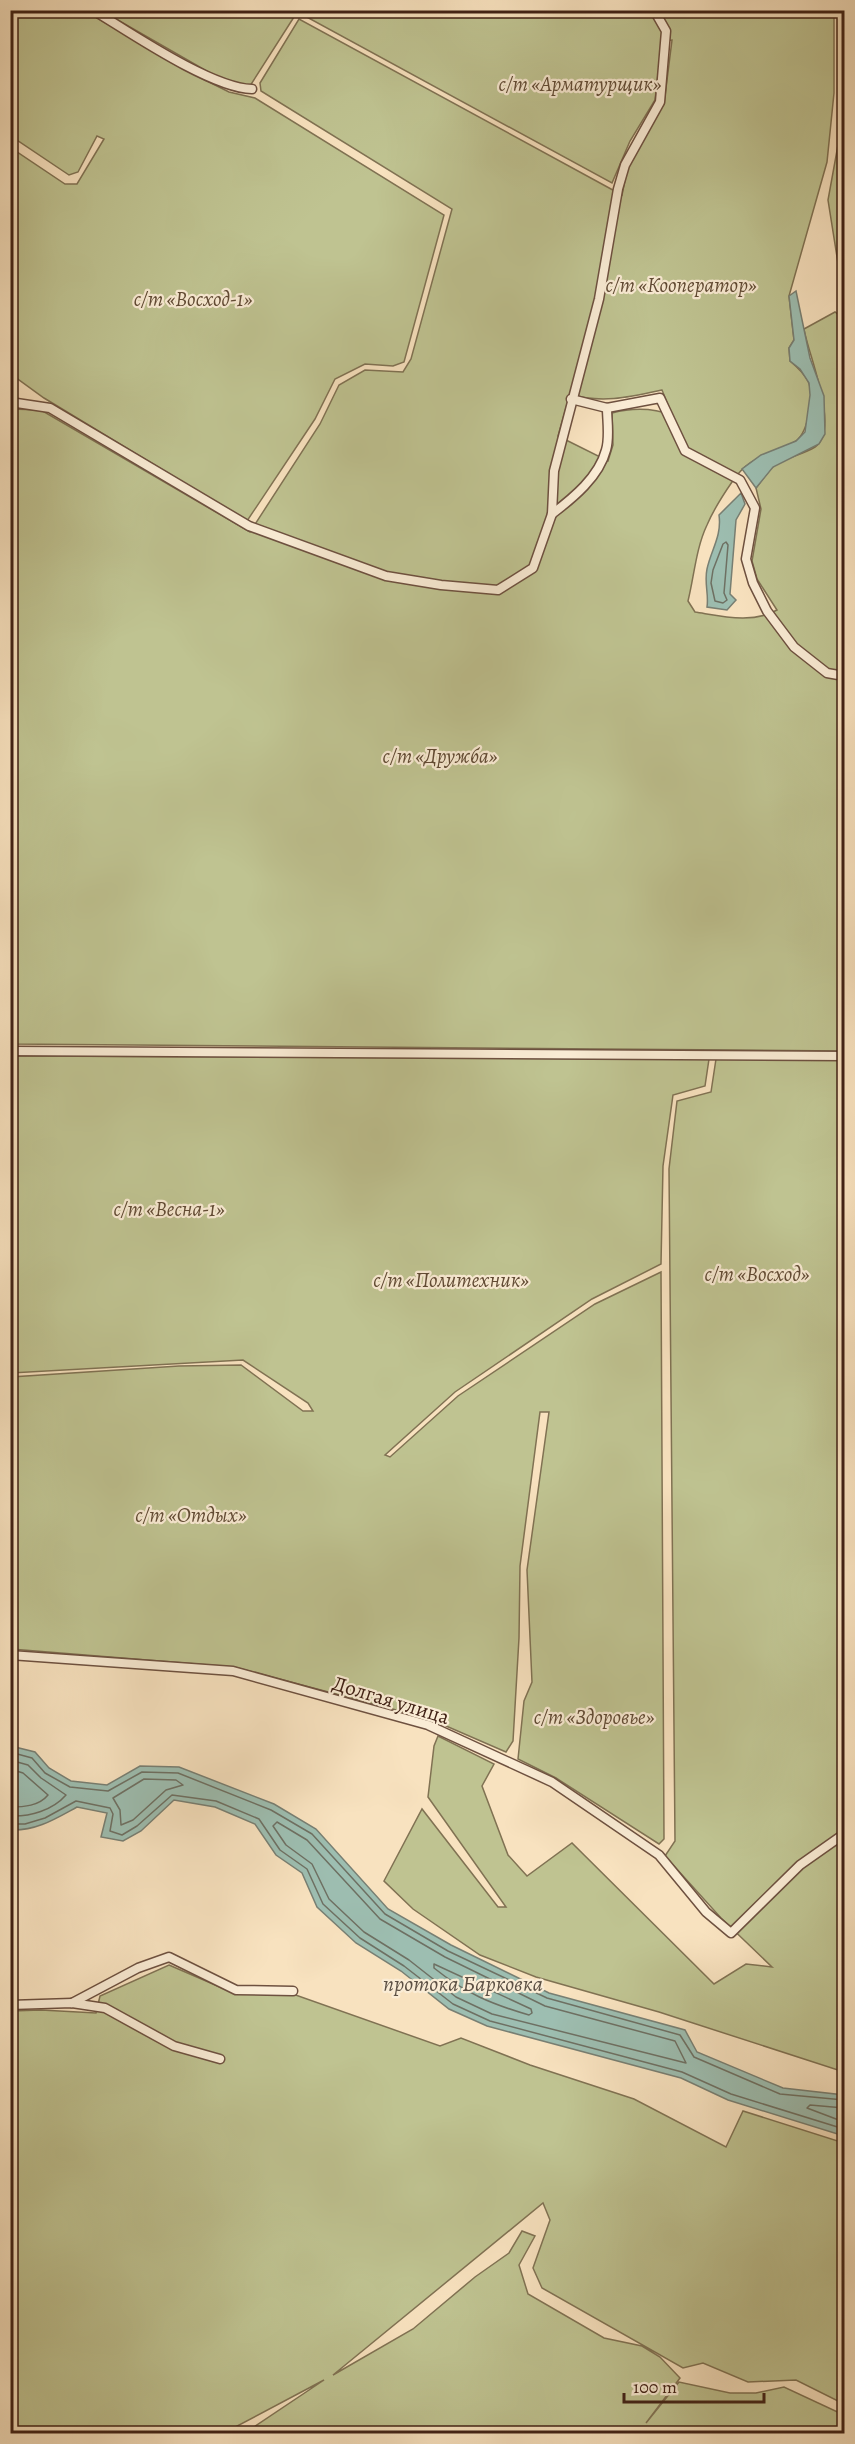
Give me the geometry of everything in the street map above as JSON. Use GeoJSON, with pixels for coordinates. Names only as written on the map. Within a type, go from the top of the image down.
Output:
{"type":"FeatureCollection","features":[{"type":"Feature","properties":{"kind":"street"},"geometry":{"type":"LineString","coordinates":[[93,10],[203,74],[231,87],[252,89]]}},
{"type":"Feature","properties":{"kind":"street"},"geometry":{"type":"LineString","coordinates":[[10,402],[50,408],[249,526],[386,576],[441,585],[498,590],[533,568],[552,514],[554,471],[599,299],[625,165],[660,102],[666,31],[654,10]]}},
{"type":"Feature","properties":{"kind":"street"},"geometry":{"type":"LineString","coordinates":[[571,399],[607,408],[660,398],[685,451],[740,480],[755,508],[746,560],[753,583],[768,611],[794,647],[827,673],[844,676]]}},
{"type":"Feature","properties":{"kind":"street"},"geometry":{"type":"LineString","coordinates":[[552,514],[575,496],[597,469],[606,450],[607,408]]}},
{"type":"Feature","properties":{"kind":"street"},"geometry":{"type":"LineString","coordinates":[[10,1051],[844,1056]]}},
{"type":"Feature","properties":{"kind":"street","name":"Долгая улица"},"geometry":{"type":"LineString","coordinates":[[10,1655],[233,1671],[428,1725],[552,1782],[659,1855],[706,1912],[730,1933],[800,1864],[844,1833]]}},
{"type":"Feature","properties":{"kind":"street"},"geometry":{"type":"LineString","coordinates":[[72,2003],[138,1968],[169,1957],[236,1990],[293,1991]]}},
{"type":"Feature","properties":{"kind":"street"},"geometry":{"type":"LineString","coordinates":[[10,2005],[72,2003],[105,2008],[174,2046],[220,2059]]}},
{"type":"Feature","properties":{"kind":"green space"},"geometry":{"type":"Polygon","coordinates":[[[293,10],[294,17],[250,86],[231,85],[102,11],[293,10]]]}},
{"type":"Feature","properties":{"kind":"green space","name":"с/т «Восход-1»"},"geometry":{"type":"Polygon","coordinates":[[[11,11],[85,11],[201,78],[229,92],[255,98],[444,215],[404,362],[393,366],[365,364],[335,379],[315,419],[247,521],[44,398],[11,374],[11,148],[65,184],[77,184],[104,139],[97,136],[78,172],[69,175],[11,136],[11,11]]]}},
{"type":"Feature","properties":{"kind":"green space","name":"с/т «Дружба»"},"geometry":{"type":"Polygon","coordinates":[[[302,11],[834,11],[834,93],[827,162],[789,296],[794,340],[789,348],[790,361],[802,373],[810,387],[807,422],[796,441],[746,466],[725,492],[703,534],[688,601],[695,612],[726,617],[758,617],[777,610],[757,579],[752,561],[761,509],[756,488],[774,466],[815,447],[822,438],[825,425],[824,409],[804,329],[835,312],[844,319],[844,1051],[11,1044],[11,409],[41,410],[250,532],[320,424],[339,385],[365,370],[403,372],[411,359],[452,209],[261,91],[260,83],[299,19],[622,195],[628,165],[643,132],[664,104],[672,40],[662,41],[655,100],[630,141],[612,183],[303,15],[302,11]],[[662,390],[604,399],[570,394],[558,436],[608,461],[613,445],[612,413],[642,410],[672,415],[662,390]]]}},
{"type":"Feature","properties":{"kind":"green space"},"geometry":{"type":"Polygon","coordinates":[[[844,112],[844,301],[828,200],[844,112]]]}},
{"type":"Feature","properties":{"kind":"green space"},"geometry":{"type":"Polygon","coordinates":[[[11,1056],[709,1059],[705,1086],[673,1095],[663,1166],[661,1264],[592,1299],[455,1392],[385,1455],[390,1457],[458,1396],[595,1304],[661,1272],[664,1839],[659,1844],[556,1778],[518,1759],[524,1701],[532,1682],[527,1570],[549,1412],[540,1412],[520,1566],[519,1638],[513,1741],[506,1752],[430,1719],[234,1667],[11,1649],[11,1377],[179,1366],[241,1365],[303,1411],[313,1411],[308,1403],[243,1360],[11,1373],[11,1056]]]}},
{"type":"Feature","properties":{"kind":"green space","name":"с/т «Восход»"},"geometry":{"type":"Polygon","coordinates":[[[716,1059],[844,1060],[844,2072],[659,2012],[536,1977],[480,1955],[413,1909],[384,1881],[422,1809],[498,1907],[506,1907],[428,1797],[434,1746],[438,1736],[494,1764],[482,1786],[508,1855],[527,1876],[572,1843],[714,1984],[746,1964],[772,1967],[721,1918],[665,1856],[675,1841],[669,1169],[677,1101],[711,1092],[716,1059]]]}},
{"type":"Feature","properties":{"kind":"green space"},"geometry":{"type":"Polygon","coordinates":[[[169,1965],[236,1994],[290,1993],[440,2046],[461,2038],[530,2065],[634,2099],[726,2147],[743,2111],[844,2143],[844,2404],[796,2380],[748,2382],[703,2363],[683,2368],[542,2288],[533,2268],[550,2220],[543,2203],[333,2375],[413,2329],[475,2277],[509,2253],[522,2231],[535,2236],[519,2265],[528,2294],[604,2338],[642,2346],[660,2357],[680,2378],[646,2423],[679,2382],[730,2393],[756,2393],[784,2387],[844,2415],[844,2433],[245,2433],[324,2380],[224,2433],[11,2434],[11,2011],[96,2013],[100,1996],[169,1965]]]}},
{"type":"Feature","properties":{"kind":"water"},"geometry":{"type":"Polygon","coordinates":[[[796,291],[810,358],[824,396],[825,434],[819,444],[773,467],[756,488],[742,469],[761,455],[796,441],[805,432],[810,395],[809,383],[800,369],[790,361],[789,348],[794,340],[789,296],[796,291]]]}},
{"type":"Feature","properties":{"kind":"water"},"geometry":{"type":"Polygon","coordinates":[[[741,493],[745,504],[736,520],[730,594],[736,600],[727,610],[707,607],[706,574],[718,536],[719,515],[741,493]]]}},
{"type":"Feature","properties":{"kind":"water","name":"протока Барковка"},"geometry":{"type":"Polygon","coordinates":[[[11,1746],[35,1752],[49,1768],[71,1781],[107,1785],[140,1766],[179,1767],[274,1804],[316,1829],[388,1909],[451,1945],[549,1993],[685,2030],[697,2052],[783,2088],[844,2095],[844,2136],[728,2100],[681,2078],[487,2026],[449,2009],[401,1971],[356,1943],[317,1907],[302,1873],[276,1855],[255,1824],[215,1807],[174,1800],[141,1831],[123,1841],[101,1837],[107,1813],[77,1807],[53,1820],[29,1829],[11,1830],[11,1746]]]}},
{"type":"Feature","properties":{"kind":"park label","name":"с/т «Арматурщик»"},"geometry":{"type":"Point","coordinates":[580,84]}},
{"type":"Feature","properties":{"kind":"park label","name":"с/т «Кооператор»"},"geometry":{"type":"Point","coordinates":[681,285]}},
{"type":"Feature","properties":{"kind":"park label","name":"с/т «Весна-1»"},"geometry":{"type":"Point","coordinates":[169,1209]}},
{"type":"Feature","properties":{"kind":"park label","name":"с/т «Политехник»"},"geometry":{"type":"Point","coordinates":[451,1280]}},
{"type":"Feature","properties":{"kind":"park label","name":"с/т «Отдых»"},"geometry":{"type":"Point","coordinates":[191,1515]}},
{"type":"Feature","properties":{"kind":"park label","name":"с/т «Здоровье»"},"geometry":{"type":"Point","coordinates":[594,1717]}}]}
